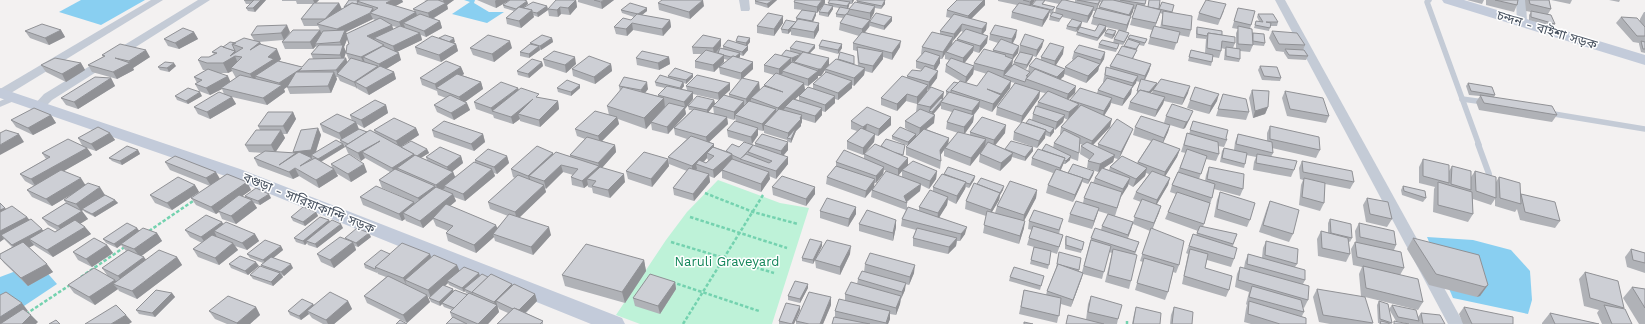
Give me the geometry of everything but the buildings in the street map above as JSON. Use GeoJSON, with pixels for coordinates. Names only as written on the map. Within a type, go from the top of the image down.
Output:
{"type":"FeatureCollection","features":[{"type":"Feature","properties":{"kind":"main road","name":"চন্দন - বাইশা সড়ক"},"geometry":{"type":"LineString","coordinates":[[1450,0],[1645,60]]}},
{"type":"Feature","properties":{"kind":"main road","name":"বগুড়া - সারিয়াকান্দি সড়ক"},"geometry":{"type":"LineString","coordinates":[[4,97],[39,106],[234,173],[614,324]]}},
{"type":"Feature","properties":{"kind":"street"},"geometry":{"type":"LineString","coordinates":[[4,97],[158,0]]}},
{"type":"Feature","properties":{"kind":"street"},"geometry":{"type":"LineString","coordinates":[[39,106],[48,97],[205,0]]}},
{"type":"Feature","properties":{"kind":"street"},"geometry":{"type":"LineString","coordinates":[[1280,0],[1456,324]]}},
{"type":"Feature","properties":{"kind":"street"},"geometry":{"type":"LineString","coordinates":[[1521,0],[1522,23]]}},
{"type":"Feature","properties":{"kind":"lane"},"geometry":{"type":"LineString","coordinates":[[1429,0],[1427,2],[1489,174]]}},
{"type":"Feature","properties":{"kind":"lane"},"geometry":{"type":"LineString","coordinates":[[1462,98],[1492,104]]}},
{"type":"Feature","properties":{"kind":"lane"},"geometry":{"type":"LineString","coordinates":[[1538,111],[1645,129]]}},
{"type":"Feature","properties":{"kind":"path"},"geometry":{"type":"LineString","coordinates":[[705,193],[753,212],[798,224]]}},
{"type":"Feature","properties":{"kind":"path"},"geometry":{"type":"LineString","coordinates":[[143,235],[202,195]]}},
{"type":"Feature","properties":{"kind":"path"},"geometry":{"type":"LineString","coordinates":[[683,324],[763,196]]}},
{"type":"Feature","properties":{"kind":"path"},"geometry":{"type":"LineString","coordinates":[[690,217],[787,248]]}},
{"type":"Feature","properties":{"kind":"path"},"geometry":{"type":"LineString","coordinates":[[672,242],[774,272]]}},
{"type":"Feature","properties":{"kind":"path"},"geometry":{"type":"LineString","coordinates":[[77,280],[130,244]]}},
{"type":"Feature","properties":{"kind":"path"},"geometry":{"type":"LineString","coordinates":[[669,281],[759,311]]}},
{"type":"Feature","properties":{"kind":"path"},"geometry":{"type":"LineString","coordinates":[[25,315],[71,284]]}},
{"type":"Feature","properties":{"kind":"green space","name":"Naruli Graveyard"},"geometry":{"type":"Polygon","coordinates":[[[718,180],[780,203],[809,208],[772,324],[640,324],[616,315],[666,240],[687,212],[718,180]]]}},
{"type":"Feature","properties":{"kind":"water"},"geometry":{"type":"Polygon","coordinates":[[[81,0],[145,0],[101,25],[59,12],[81,0]]]}},
{"type":"Feature","properties":{"kind":"water"},"geometry":{"type":"Polygon","coordinates":[[[464,0],[475,0],[474,3],[489,12],[504,12],[487,23],[452,14],[470,2],[464,0]]]}},
{"type":"Feature","properties":{"kind":"water"},"geometry":{"type":"Polygon","coordinates":[[[1427,237],[1473,240],[1511,250],[1530,271],[1532,300],[1528,314],[1453,298],[1427,237]]]}},
{"type":"Feature","properties":{"kind":"water"},"geometry":{"type":"Polygon","coordinates":[[[43,268],[57,284],[0,322],[0,277],[16,271],[43,268]]]}}]}
